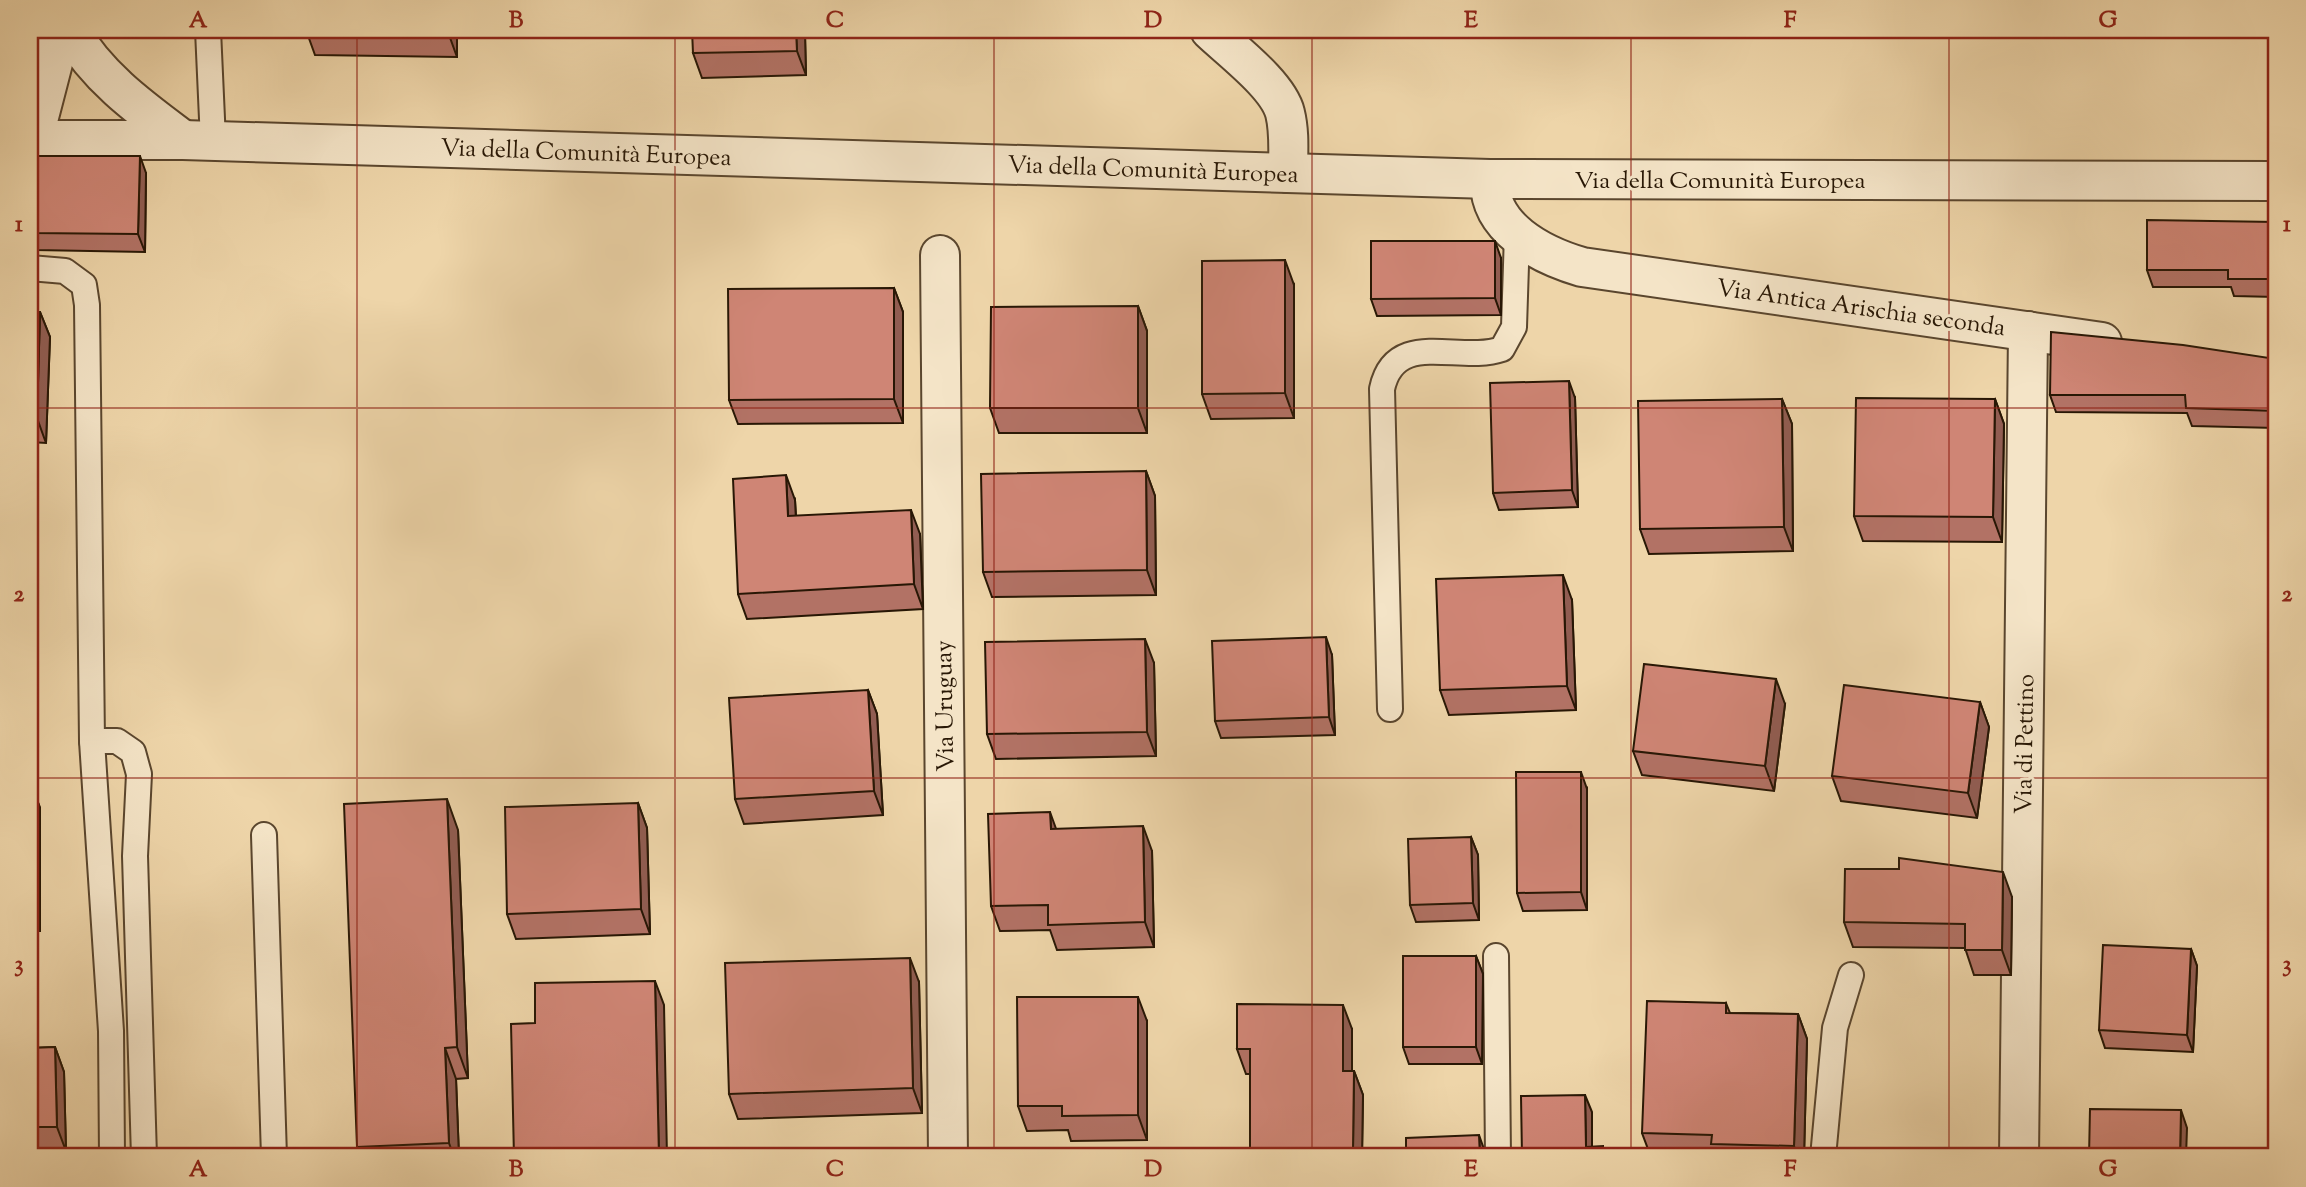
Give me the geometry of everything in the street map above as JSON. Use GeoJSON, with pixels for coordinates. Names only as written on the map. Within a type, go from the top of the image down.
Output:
{"type":"FeatureCollection","features":[{"type":"Feature","properties":{"kind":"street"},"geometry":{"type":"LineString","coordinates":[[31,137],[54,59],[55,30]]}},
{"type":"Feature","properties":{"kind":"street"},"geometry":{"type":"LineString","coordinates":[[70,30],[95,66],[127,98],[198,141]]}},
{"type":"Feature","properties":{"kind":"street"},"geometry":{"type":"LineString","coordinates":[[1210,30],[1274,91],[1285,110],[1289,133],[1288,173]]}},
{"type":"Feature","properties":{"kind":"street","name":"Via della Comunità Europea"},"geometry":{"type":"LineString","coordinates":[[31,137],[1490,179],[2276,181]]}},
{"type":"Feature","properties":{"kind":"street","name":"Via Antica Arischia seconda"},"geometry":{"type":"LineString","coordinates":[[1490,179],[1490,191],[1497,211],[1517,234],[1559,260],[1582,267],[2138,347]]}},
{"type":"Feature","properties":{"kind":"street","name":"Via Uruguay"},"geometry":{"type":"LineString","coordinates":[[940,255],[948,1157]]}},
{"type":"Feature","properties":{"kind":"street","name":"Via di Pettino"},"geometry":{"type":"LineString","coordinates":[[2019,1157],[2028,331]]}},
{"type":"Feature","properties":{"kind":"lane"},"geometry":{"type":"LineString","coordinates":[[198,141],[208,30]]}},
{"type":"Feature","properties":{"kind":"lane"},"geometry":{"type":"LineString","coordinates":[[1390,709],[1382,389],[1384,377],[1392,363],[1411,354],[1490,353],[1502,349],[1514,327],[1517,234]]}},
{"type":"Feature","properties":{"kind":"lane"},"geometry":{"type":"LineString","coordinates":[[30,268],[65,271],[84,285],[87,305],[92,741],[111,1031],[112,1157]]}},
{"type":"Feature","properties":{"kind":"lane"},"geometry":{"type":"LineString","coordinates":[[92,741],[117,741],[133,752],[139,774],[135,856],[144,1157]]}},
{"type":"Feature","properties":{"kind":"lane"},"geometry":{"type":"LineString","coordinates":[[264,835],[274,1157]]}},
{"type":"Feature","properties":{"kind":"lane"},"geometry":{"type":"LineString","coordinates":[[1496,956],[1498,1157]]}},
{"type":"Feature","properties":{"kind":"lane"},"geometry":{"type":"LineString","coordinates":[[1823,1157],[1835,1028],[1851,975]]}},
{"type":"Feature","properties":{"kind":"building"},"geometry":{"type":"Polygon","coordinates":[[[306,30],[448,30],[448,32],[306,30]]]}},
{"type":"Feature","properties":{"kind":"building"},"geometry":{"type":"Polygon","coordinates":[[[692,30],[796,30],[797,51],[693,53],[692,30]]]}},
{"type":"Feature","properties":{"kind":"building"},"geometry":{"type":"Polygon","coordinates":[[[30,156],[140,156],[138,234],[30,233],[30,156]]]}},
{"type":"Feature","properties":{"kind":"building"},"geometry":{"type":"Polygon","coordinates":[[[2147,220],[2276,222],[2276,279],[2228,279],[2228,270],[2147,270],[2147,220]]]}},
{"type":"Feature","properties":{"kind":"building"},"geometry":{"type":"Polygon","coordinates":[[[1371,241],[1495,241],[1495,298],[1371,299],[1371,241]]]}},
{"type":"Feature","properties":{"kind":"building"},"geometry":{"type":"Polygon","coordinates":[[[1285,260],[1285,393],[1202,394],[1202,261],[1285,260]]]}},
{"type":"Feature","properties":{"kind":"building"},"geometry":{"type":"Polygon","coordinates":[[[894,288],[894,399],[729,400],[728,289],[894,288]]]}},
{"type":"Feature","properties":{"kind":"building"},"geometry":{"type":"Polygon","coordinates":[[[1138,306],[1138,408],[990,408],[991,307],[1138,306]]]}},
{"type":"Feature","properties":{"kind":"building"},"geometry":{"type":"Polygon","coordinates":[[[30,312],[40,312],[37,418],[30,418],[30,312]]]}},
{"type":"Feature","properties":{"kind":"building"},"geometry":{"type":"Polygon","coordinates":[[[2051,332],[2183,345],[2276,359],[2276,411],[2186,408],[2185,395],[2050,395],[2051,332]]]}},
{"type":"Feature","properties":{"kind":"building"},"geometry":{"type":"Polygon","coordinates":[[[1569,381],[1572,490],[1493,493],[1490,383],[1569,381]]]}},
{"type":"Feature","properties":{"kind":"building"},"geometry":{"type":"Polygon","coordinates":[[[1856,398],[1995,399],[1993,517],[1854,516],[1856,398]]]}},
{"type":"Feature","properties":{"kind":"building"},"geometry":{"type":"Polygon","coordinates":[[[1782,399],[1784,527],[1640,529],[1638,401],[1782,399]]]}},
{"type":"Feature","properties":{"kind":"building"},"geometry":{"type":"Polygon","coordinates":[[[1146,471],[1147,570],[983,572],[981,474],[1146,471]]]}},
{"type":"Feature","properties":{"kind":"building"},"geometry":{"type":"Polygon","coordinates":[[[786,475],[788,516],[911,510],[914,584],[738,594],[733,479],[786,475]]]}},
{"type":"Feature","properties":{"kind":"building"},"geometry":{"type":"Polygon","coordinates":[[[1563,575],[1567,686],[1440,690],[1436,579],[1563,575]]]}},
{"type":"Feature","properties":{"kind":"building"},"geometry":{"type":"Polygon","coordinates":[[[1326,637],[1329,717],[1215,721],[1212,641],[1326,637]]]}},
{"type":"Feature","properties":{"kind":"building"},"geometry":{"type":"Polygon","coordinates":[[[1145,639],[1147,732],[987,734],[985,642],[1145,639]]]}},
{"type":"Feature","properties":{"kind":"building"},"geometry":{"type":"Polygon","coordinates":[[[1644,664],[1776,679],[1765,766],[1633,751],[1644,664]]]}},
{"type":"Feature","properties":{"kind":"building"},"geometry":{"type":"Polygon","coordinates":[[[1844,685],[1980,702],[1968,793],[1832,776],[1844,685]]]}},
{"type":"Feature","properties":{"kind":"building"},"geometry":{"type":"Polygon","coordinates":[[[868,690],[874,791],[735,799],[729,698],[868,690]]]}},
{"type":"Feature","properties":{"kind":"building"},"geometry":{"type":"Polygon","coordinates":[[[1516,772],[1581,772],[1581,892],[1517,893],[1516,772]]]}},
{"type":"Feature","properties":{"kind":"building"},"geometry":{"type":"Polygon","coordinates":[[[31,783],[31,906],[30,906],[31,783]]]}},
{"type":"Feature","properties":{"kind":"building"},"geometry":{"type":"Polygon","coordinates":[[[447,799],[457,1047],[445,1048],[449,1143],[357,1147],[344,804],[447,799]]]}},
{"type":"Feature","properties":{"kind":"building"},"geometry":{"type":"Polygon","coordinates":[[[638,803],[641,909],[507,914],[505,807],[638,803]]]}},
{"type":"Feature","properties":{"kind":"building"},"geometry":{"type":"Polygon","coordinates":[[[1050,812],[1051,829],[1143,826],[1145,922],[1048,925],[1048,905],[991,906],[988,814],[1050,812]]]}},
{"type":"Feature","properties":{"kind":"building"},"geometry":{"type":"Polygon","coordinates":[[[1471,837],[1473,903],[1410,905],[1408,839],[1471,837]]]}},
{"type":"Feature","properties":{"kind":"building"},"geometry":{"type":"Polygon","coordinates":[[[1899,858],[2003,872],[2002,950],[1965,950],[1965,924],[1844,922],[1845,869],[1899,869],[1899,858]]]}},
{"type":"Feature","properties":{"kind":"building"},"geometry":{"type":"Polygon","coordinates":[[[2103,945],[2191,949],[2187,1035],[2099,1030],[2103,945]]]}},
{"type":"Feature","properties":{"kind":"building"},"geometry":{"type":"Polygon","coordinates":[[[1403,956],[1476,956],[1476,1047],[1403,1047],[1403,956]]]}},
{"type":"Feature","properties":{"kind":"building"},"geometry":{"type":"Polygon","coordinates":[[[910,958],[913,1088],[729,1094],[725,963],[910,958]]]}},
{"type":"Feature","properties":{"kind":"building"},"geometry":{"type":"Polygon","coordinates":[[[655,981],[659,1157],[514,1157],[511,1024],[535,1023],[535,983],[655,981]]]}},
{"type":"Feature","properties":{"kind":"building"},"geometry":{"type":"Polygon","coordinates":[[[1017,997],[1138,997],[1138,1115],[1062,1116],[1062,1106],[1018,1106],[1017,997]]]}},
{"type":"Feature","properties":{"kind":"building"},"geometry":{"type":"Polygon","coordinates":[[[1647,1001],[1726,1003],[1726,1013],[1798,1014],[1794,1146],[1711,1144],[1712,1135],[1642,1133],[1647,1001]]]}},
{"type":"Feature","properties":{"kind":"building"},"geometry":{"type":"Polygon","coordinates":[[[1237,1004],[1343,1005],[1343,1071],[1354,1071],[1353,1149],[1250,1149],[1250,1049],[1237,1049],[1237,1004]]]}},
{"type":"Feature","properties":{"kind":"building"},"geometry":{"type":"Polygon","coordinates":[[[55,1047],[57,1127],[30,1127],[30,1048],[55,1047]]]}},
{"type":"Feature","properties":{"kind":"building"},"geometry":{"type":"Polygon","coordinates":[[[1585,1095],[1586,1147],[1603,1146],[1603,1157],[1522,1157],[1521,1096],[1585,1095]]]}},
{"type":"Feature","properties":{"kind":"building"},"geometry":{"type":"Polygon","coordinates":[[[2090,1109],[2181,1110],[2180,1157],[2089,1157],[2090,1109]]]}},
{"type":"Feature","properties":{"kind":"building"},"geometry":{"type":"Polygon","coordinates":[[[1479,1135],[1480,1157],[1406,1157],[1406,1138],[1479,1135]]]}}]}
